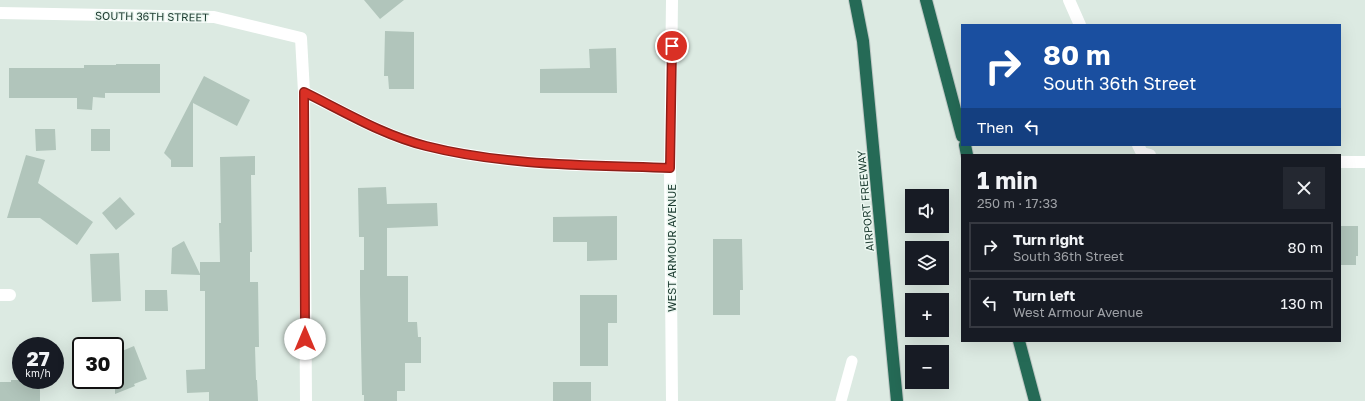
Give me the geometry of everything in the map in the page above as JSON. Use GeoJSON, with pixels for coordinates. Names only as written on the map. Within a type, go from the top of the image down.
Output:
{"type":"FeatureCollection","features":[{"type":"Feature","properties":{"kind":"highway","name":"AIRPORT FREEWAY"},"geometry":{"type":"LineString","coordinates":[[855,0],[863,41],[897,401]]}},
{"type":"Feature","properties":{"kind":"highway"},"geometry":{"type":"LineString","coordinates":[[926,0],[961,132]]}},
{"type":"Feature","properties":{"kind":"highway"},"geometry":{"type":"LineString","coordinates":[[1019,342],[1035,401]]}},
{"type":"Feature","properties":{"kind":"street","name":"WEST ARMOUR AVENUE"},"geometry":{"type":"LineString","coordinates":[[672,0],[670,168],[672,401]]}},
{"type":"Feature","properties":{"kind":"street"},"geometry":{"type":"LineString","coordinates":[[1069,0],[1080,24]]}},
{"type":"Feature","properties":{"kind":"street","name":"SOUTH 36TH STREET"},"geometry":{"type":"LineString","coordinates":[[0,13],[214,17],[301,38],[304,92]]}},
{"type":"Feature","properties":{"kind":"street"},"geometry":{"type":"LineString","coordinates":[[306,401],[304,92],[377,129],[425,146],[461,153],[537,163],[670,168]]}},
{"type":"Feature","properties":{"kind":"street"},"geometry":{"type":"LineString","coordinates":[[1139,146],[1142,152],[1147,154]]}},
{"type":"Feature","properties":{"kind":"street"},"geometry":{"type":"LineString","coordinates":[[1341,162],[1365,162]]}},
{"type":"Feature","properties":{"kind":"lane"},"geometry":{"type":"LineString","coordinates":[[841,401],[852,361]]}},
{"type":"Feature","properties":{"kind":"building"},"geometry":{"type":"Polygon","coordinates":[[[364,0],[404,0],[380,19],[364,0]]]}},
{"type":"Feature","properties":{"kind":"building"},"geometry":{"type":"Polygon","coordinates":[[[385,31],[414,32],[414,89],[389,89],[388,76],[384,76],[385,31]]]}},
{"type":"Feature","properties":{"kind":"building"},"geometry":{"type":"Polygon","coordinates":[[[616,48],[617,93],[540,93],[540,69],[590,68],[589,49],[616,48]]]}},
{"type":"Feature","properties":{"kind":"building"},"geometry":{"type":"Polygon","coordinates":[[[160,64],[160,93],[105,93],[105,98],[93,97],[92,110],[77,109],[77,98],[9,98],[9,68],[84,68],[84,65],[160,64]]]}},
{"type":"Feature","properties":{"kind":"building"},"geometry":{"type":"Polygon","coordinates":[[[204,76],[250,100],[237,126],[193,103],[193,167],[171,167],[171,160],[164,153],[204,76]]]}},
{"type":"Feature","properties":{"kind":"building"},"geometry":{"type":"Polygon","coordinates":[[[35,129],[55,129],[56,150],[36,151],[35,129]]]}},
{"type":"Feature","properties":{"kind":"building"},"geometry":{"type":"Polygon","coordinates":[[[91,129],[110,129],[110,151],[91,151],[91,129]]]}},
{"type":"Feature","properties":{"kind":"building"},"geometry":{"type":"Polygon","coordinates":[[[26,155],[45,160],[38,183],[93,222],[77,245],[40,218],[7,218],[26,155]]]}},
{"type":"Feature","properties":{"kind":"building"},"geometry":{"type":"Polygon","coordinates":[[[255,156],[255,175],[251,175],[252,252],[250,252],[250,282],[258,282],[259,347],[255,347],[258,401],[209,401],[209,392],[187,393],[186,370],[205,369],[205,291],[200,291],[200,275],[171,274],[172,248],[184,241],[200,274],[200,262],[220,262],[220,157],[255,156]]]}},
{"type":"Feature","properties":{"kind":"building"},"geometry":{"type":"Polygon","coordinates":[[[386,187],[387,204],[437,203],[438,226],[387,228],[387,276],[408,276],[408,322],[417,322],[418,337],[421,337],[421,363],[405,363],[405,391],[397,391],[397,401],[364,401],[364,395],[362,395],[360,270],[364,270],[364,237],[359,237],[358,188],[386,187]]]}},
{"type":"Feature","properties":{"kind":"building"},"geometry":{"type":"Polygon","coordinates":[[[120,197],[135,214],[116,230],[102,213],[120,197]]]}},
{"type":"Feature","properties":{"kind":"building"},"geometry":{"type":"Polygon","coordinates":[[[617,216],[617,260],[587,261],[587,242],[553,242],[553,217],[617,216]]]}},
{"type":"Feature","properties":{"kind":"building"},"geometry":{"type":"Polygon","coordinates":[[[1341,226],[1358,226],[1358,256],[1356,256],[1356,265],[1341,265],[1341,226]]]}},
{"type":"Feature","properties":{"kind":"building"},"geometry":{"type":"Polygon","coordinates":[[[713,239],[742,239],[743,290],[740,290],[740,315],[713,315],[713,239]]]}},
{"type":"Feature","properties":{"kind":"building"},"geometry":{"type":"Polygon","coordinates":[[[119,253],[121,301],[92,302],[90,254],[119,253]]]}},
{"type":"Feature","properties":{"kind":"building"},"geometry":{"type":"Polygon","coordinates":[[[145,290],[167,290],[168,311],[145,311],[145,290]]]}},
{"type":"Feature","properties":{"kind":"building"},"geometry":{"type":"Polygon","coordinates":[[[580,295],[617,295],[617,323],[608,323],[608,366],[580,366],[580,295]]]}},
{"type":"Feature","properties":{"kind":"building"},"geometry":{"type":"Polygon","coordinates":[[[134,346],[147,379],[134,384],[135,386],[115,394],[115,389],[124,389],[124,350],[134,346]]]}},
{"type":"Feature","properties":{"kind":"building"},"geometry":{"type":"Polygon","coordinates":[[[12,380],[12,389],[40,389],[40,401],[0,401],[0,382],[11,382],[12,380]]]}},
{"type":"Feature","properties":{"kind":"building"},"geometry":{"type":"Polygon","coordinates":[[[553,382],[591,382],[591,401],[553,401],[553,382]]]}},
{"type":"Feature","properties":{"kind":"route"},"geometry":{"type":"LineString","coordinates":[[305,339],[304,92],[377,129],[425,146],[469,155],[537,163],[670,168],[672,46]]}}]}
